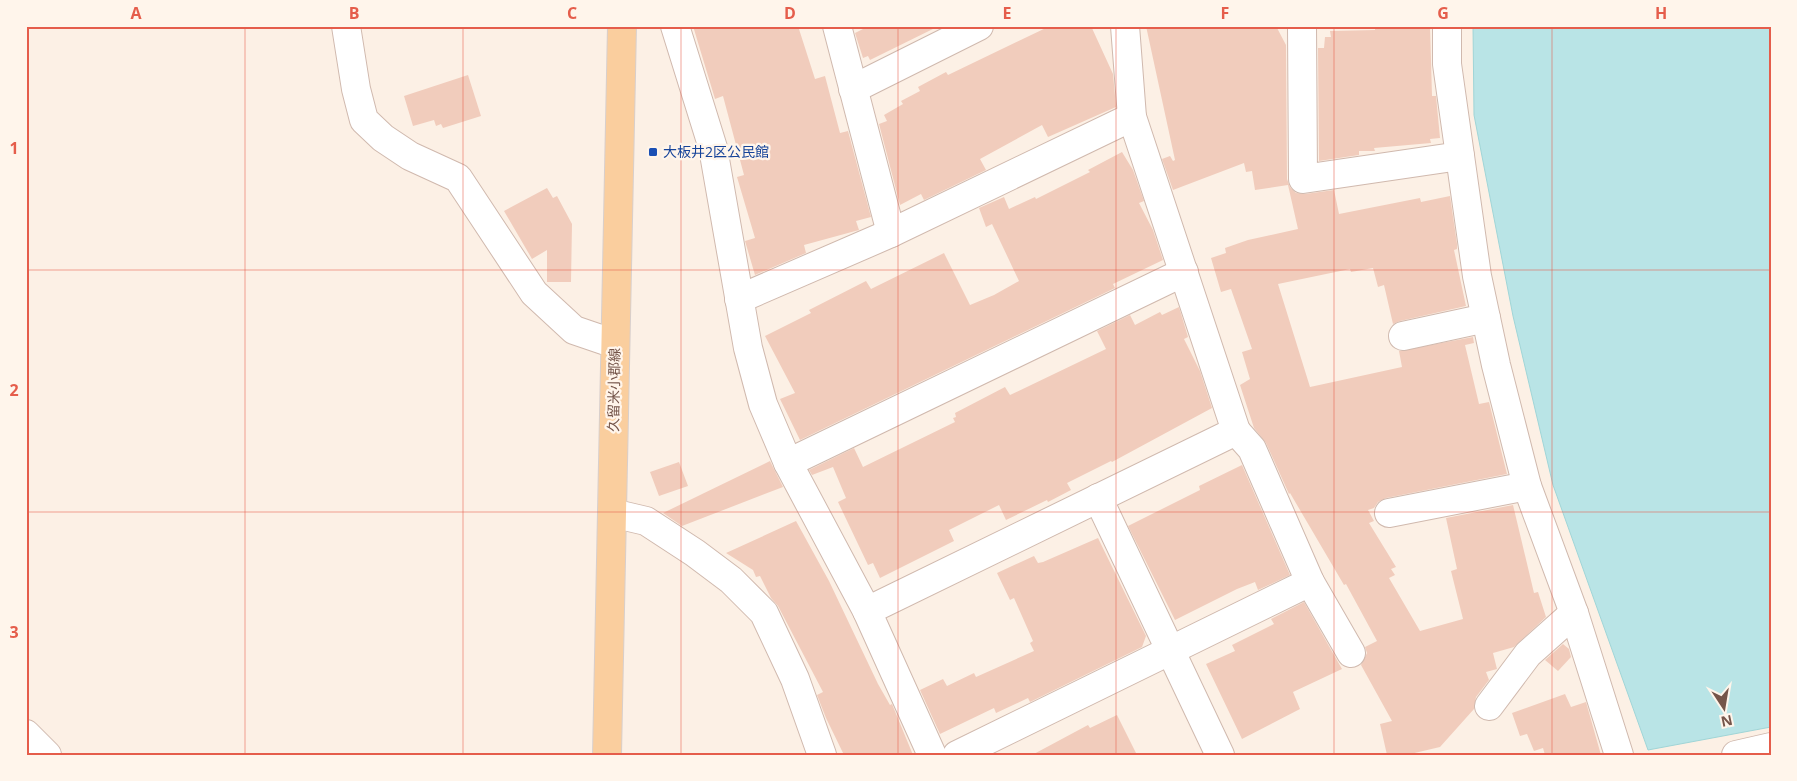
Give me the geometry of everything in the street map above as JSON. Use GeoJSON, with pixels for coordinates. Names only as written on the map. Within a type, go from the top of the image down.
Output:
{"type":"FeatureCollection","features":[{"type":"Feature","properties":{"kind":"main road","name":"久留米小郡線"},"geometry":{"type":"LineString","coordinates":[[608,755],[622,26]]}},
{"type":"Feature","properties":{"kind":"street"},"geometry":{"type":"LineString","coordinates":[[346,26],[356,89],[364,120],[383,138],[410,156],[458,178],[534,293],[574,330],[615,344]]}},
{"type":"Feature","properties":{"kind":"street"},"geometry":{"type":"LineString","coordinates":[[675,26],[713,148],[748,348],[763,404],[788,463],[867,611],[932,755]]}},
{"type":"Feature","properties":{"kind":"street"},"geometry":{"type":"LineString","coordinates":[[837,26],[891,233]]}},
{"type":"Feature","properties":{"kind":"street"},"geometry":{"type":"LineString","coordinates":[[854,89],[979,26]]}},
{"type":"Feature","properties":{"kind":"street"},"geometry":{"type":"LineString","coordinates":[[1124,26],[1132,118],[1236,431],[1252,449],[1310,582],[1351,653]]}},
{"type":"Feature","properties":{"kind":"street"},"geometry":{"type":"LineString","coordinates":[[1302,26],[1303,179],[1460,156]]}},
{"type":"Feature","properties":{"kind":"street"},"geometry":{"type":"LineString","coordinates":[[1447,26],[1447,64],[1477,276],[1486,318],[1526,486],[1574,613],[1619,755]]}},
{"type":"Feature","properties":{"kind":"street"},"geometry":{"type":"LineString","coordinates":[[739,299],[891,233],[1132,118]]}},
{"type":"Feature","properties":{"kind":"street"},"geometry":{"type":"LineString","coordinates":[[788,463],[1184,272]]}},
{"type":"Feature","properties":{"kind":"street"},"geometry":{"type":"LineString","coordinates":[[1404,336],[1486,318]]}},
{"type":"Feature","properties":{"kind":"street"},"geometry":{"type":"LineString","coordinates":[[867,611],[1236,431]]}},
{"type":"Feature","properties":{"kind":"street"},"geometry":{"type":"LineString","coordinates":[[1389,513],[1526,486]]}},
{"type":"Feature","properties":{"kind":"street"},"geometry":{"type":"LineString","coordinates":[[1098,498],[1220,755]]}},
{"type":"Feature","properties":{"kind":"street"},"geometry":{"type":"LineString","coordinates":[[612,513],[646,521],[687,547],[731,580],[764,613],[795,679],[822,755]]}},
{"type":"Feature","properties":{"kind":"street"},"geometry":{"type":"LineString","coordinates":[[957,755],[1310,582]]}},
{"type":"Feature","properties":{"kind":"street"},"geometry":{"type":"LineString","coordinates":[[1489,706],[1528,654],[1574,613]]}},
{"type":"Feature","properties":{"kind":"street"},"geometry":{"type":"LineString","coordinates":[[26,734],[47,755]]}},
{"type":"Feature","properties":{"kind":"street"},"geometry":{"type":"LineString","coordinates":[[1736,755],[1771,747]]}},
{"type":"Feature","properties":{"kind":"water"},"geometry":{"type":"Polygon","coordinates":[[[1473,26],[1771,26],[1771,727],[1648,750],[1553,485],[1513,316],[1474,115],[1473,26]]]}},
{"type":"Feature","properties":{"kind":"building"},"geometry":{"type":"Polygon","coordinates":[[[693,26],[798,26],[815,79],[825,76],[840,133],[848,131],[871,217],[856,221],[859,230],[804,245],[806,253],[755,275],[745,241],[755,238],[737,177],[744,175],[723,96],[715,99],[693,26]]]}},
{"type":"Feature","properties":{"kind":"building"},"geometry":{"type":"Polygon","coordinates":[[[869,26],[939,26],[870,60],[868,56],[863,58],[855,33],[869,26]]]}},
{"type":"Feature","properties":{"kind":"building"},"geometry":{"type":"Polygon","coordinates":[[[1050,26],[1091,26],[1113,74],[1116,107],[1048,137],[1042,125],[980,159],[986,170],[924,200],[921,194],[900,205],[879,124],[887,121],[884,115],[903,104],[901,101],[920,91],[918,87],[946,72],[948,75],[1050,26]]]}},
{"type":"Feature","properties":{"kind":"building"},"geometry":{"type":"Polygon","coordinates":[[[1146,26],[1276,26],[1286,45],[1287,179],[1290,187],[1296,193],[1305,194],[1334,190],[1339,214],[1420,198],[1421,202],[1450,196],[1457,244],[1457,249],[1454,250],[1466,306],[1393,324],[1384,285],[1378,287],[1373,268],[1351,272],[1350,269],[1278,284],[1310,387],[1402,367],[1399,351],[1473,337],[1474,343],[1465,345],[1479,404],[1489,402],[1507,474],[1386,498],[1378,502],[1374,508],[1368,510],[1374,521],[1369,523],[1396,567],[1391,569],[1395,575],[1389,578],[1420,631],[1463,619],[1451,571],[1457,569],[1446,518],[1513,505],[1534,593],[1538,592],[1546,617],[1514,647],[1493,653],[1497,669],[1486,672],[1489,680],[1476,697],[1474,709],[1440,747],[1406,755],[1387,755],[1380,724],[1392,721],[1361,665],[1367,653],[1365,647],[1377,641],[1346,584],[1344,585],[1289,494],[1266,443],[1254,428],[1240,385],[1250,379],[1242,352],[1252,349],[1231,289],[1221,292],[1211,258],[1226,253],[1225,248],[1248,240],[1298,229],[1288,185],[1255,190],[1252,171],[1246,172],[1244,163],[1173,190],[1162,159],[1170,156],[1173,161],[1175,160],[1146,26]]]}},
{"type":"Feature","properties":{"kind":"building"},"geometry":{"type":"Polygon","coordinates":[[[1375,26],[1430,26],[1432,96],[1436,96],[1440,138],[1430,139],[1431,143],[1374,148],[1375,151],[1359,151],[1359,155],[1319,161],[1318,48],[1324,48],[1325,37],[1331,37],[1330,31],[1375,30],[1375,26]]]}},
{"type":"Feature","properties":{"kind":"building"},"geometry":{"type":"Polygon","coordinates":[[[468,75],[481,116],[443,128],[441,124],[436,126],[434,120],[413,126],[404,96],[468,75]]]}},
{"type":"Feature","properties":{"kind":"building"},"geometry":{"type":"Polygon","coordinates":[[[1122,152],[1133,170],[1144,201],[1139,203],[1153,230],[1163,260],[1113,284],[1115,288],[800,440],[780,399],[795,393],[765,336],[811,313],[809,310],[866,281],[871,289],[944,253],[970,305],[994,295],[1019,281],[992,224],[986,227],[979,208],[1004,197],[1009,209],[1035,197],[1036,199],[1090,172],[1088,170],[1122,152]]]}},
{"type":"Feature","properties":{"kind":"building"},"geometry":{"type":"Polygon","coordinates":[[[547,188],[553,198],[557,196],[572,224],[571,282],[547,282],[547,250],[532,259],[504,211],[547,188]]]}},
{"type":"Feature","properties":{"kind":"building"},"geometry":{"type":"Polygon","coordinates":[[[1179,307],[1188,337],[1184,339],[1200,371],[1212,408],[1112,462],[1067,483],[1071,490],[1048,502],[1047,500],[1006,520],[999,505],[949,530],[954,541],[880,578],[873,563],[868,565],[838,502],[846,498],[833,467],[812,475],[809,470],[854,448],[863,467],[955,422],[953,418],[956,417],[955,413],[1005,387],[1010,395],[1106,349],[1097,331],[1130,315],[1135,325],[1160,312],[1162,315],[1179,307]]]}},
{"type":"Feature","properties":{"kind":"building"},"geometry":{"type":"Polygon","coordinates":[[[770,461],[783,487],[682,526],[663,513],[770,461]]]}},
{"type":"Feature","properties":{"kind":"building"},"geometry":{"type":"Polygon","coordinates":[[[679,462],[688,486],[659,496],[650,472],[679,462]]]}},
{"type":"Feature","properties":{"kind":"building"},"geometry":{"type":"Polygon","coordinates":[[[1242,465],[1290,575],[1258,590],[1255,582],[1237,589],[1175,620],[1128,526],[1200,490],[1199,486],[1242,465]]]}},
{"type":"Feature","properties":{"kind":"building"},"geometry":{"type":"Polygon","coordinates":[[[796,521],[829,581],[878,684],[890,705],[892,704],[913,755],[844,755],[817,695],[823,692],[778,606],[771,598],[760,576],[756,577],[753,570],[726,553],[796,521]]]}},
{"type":"Feature","properties":{"kind":"building"},"geometry":{"type":"Polygon","coordinates":[[[1098,538],[1146,636],[1142,647],[1030,702],[1028,698],[996,713],[994,708],[940,734],[920,690],[943,679],[947,686],[974,673],[976,677],[1034,651],[1030,643],[1033,641],[1014,598],[1010,600],[997,573],[1034,556],[1038,563],[1043,562],[1098,538]]]}},
{"type":"Feature","properties":{"kind":"building"},"geometry":{"type":"Polygon","coordinates":[[[1304,602],[1342,669],[1293,692],[1300,709],[1242,739],[1206,664],[1235,651],[1232,645],[1274,624],[1271,619],[1304,602]]]}},
{"type":"Feature","properties":{"kind":"building"},"geometry":{"type":"Polygon","coordinates":[[[1563,644],[1569,649],[1571,657],[1558,671],[1545,660],[1563,644]]]}},
{"type":"Feature","properties":{"kind":"building"},"geometry":{"type":"Polygon","coordinates":[[[1565,694],[1571,707],[1586,702],[1601,755],[1545,755],[1543,748],[1534,751],[1527,734],[1520,736],[1512,713],[1565,694]]]}},
{"type":"Feature","properties":{"kind":"building"},"geometry":{"type":"Polygon","coordinates":[[[1117,715],[1137,755],[1032,755],[1088,725],[1090,728],[1117,715]]]}},
{"type":"Feature","properties":{"kind":"place","name":"大板井2区公民館"},"geometry":{"type":"Point","coordinates":[653,152]}}]}
